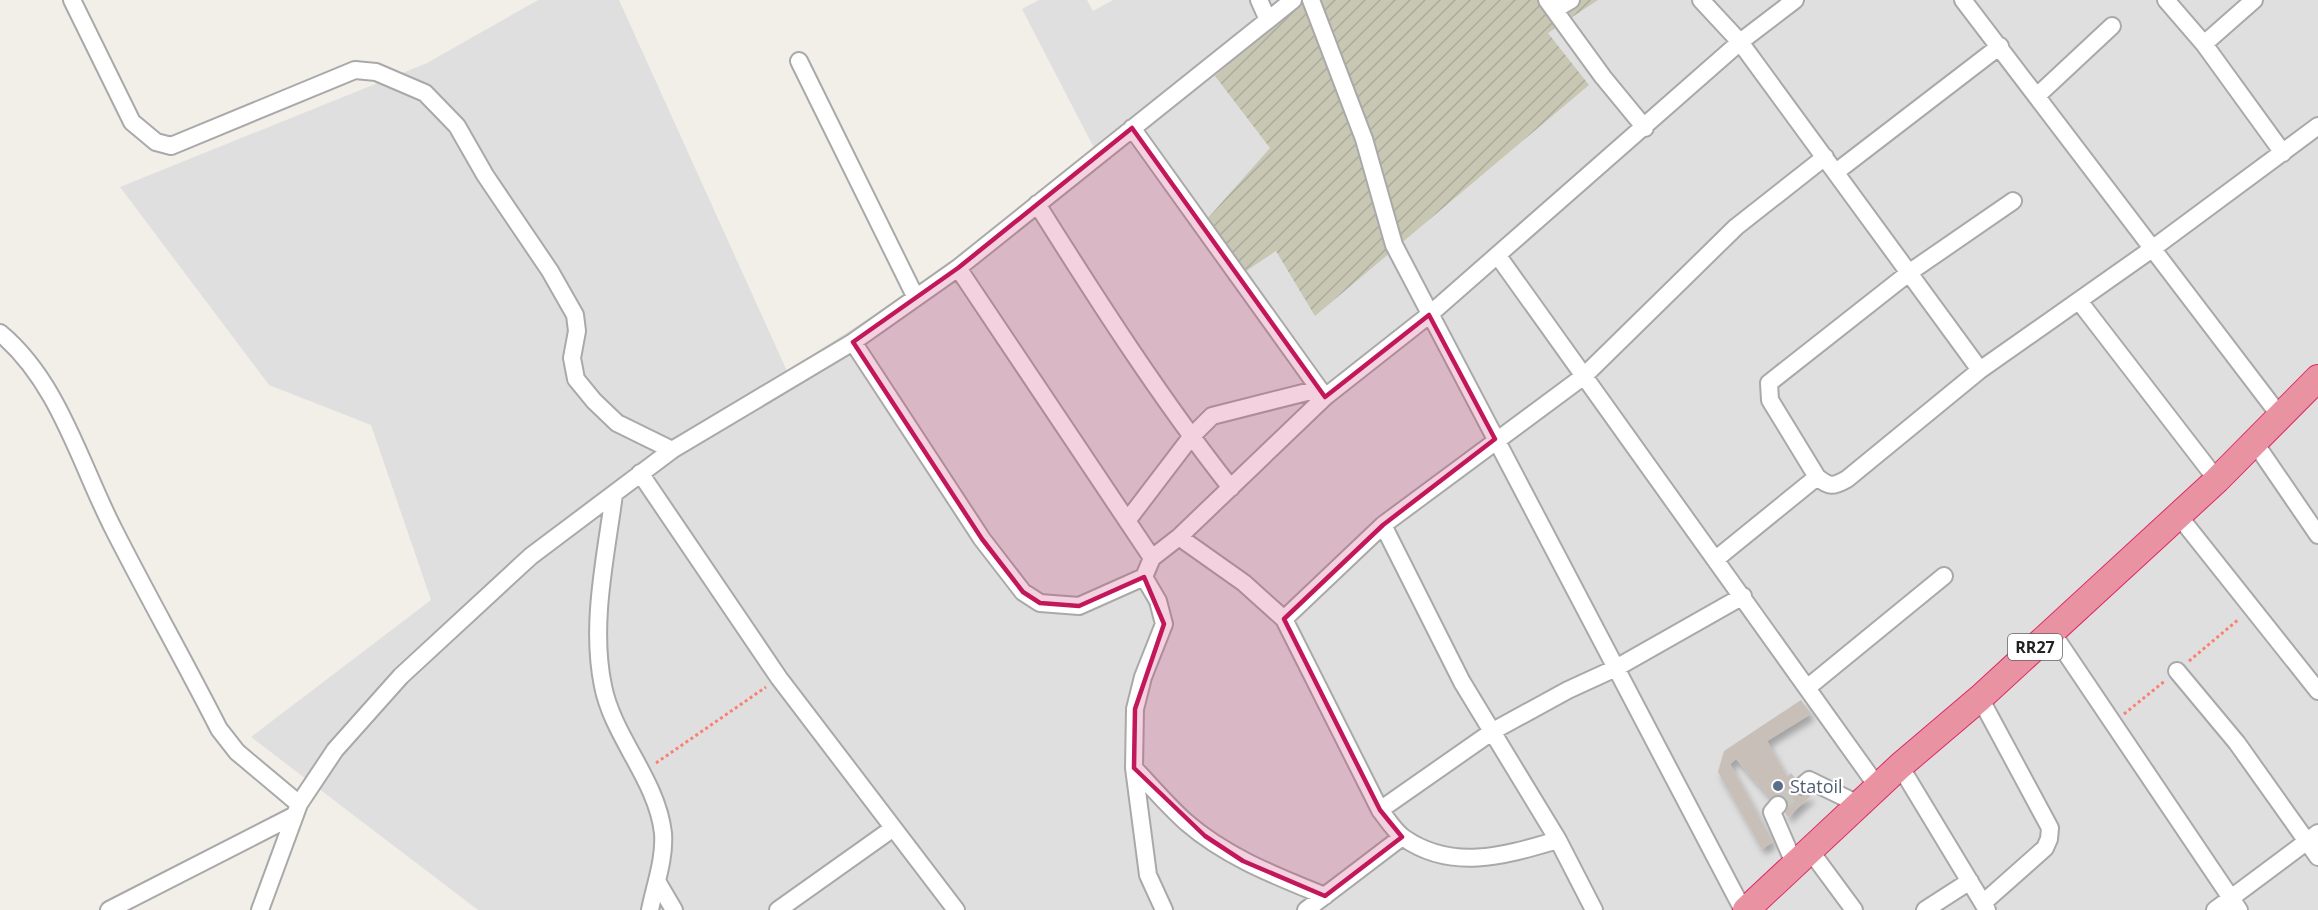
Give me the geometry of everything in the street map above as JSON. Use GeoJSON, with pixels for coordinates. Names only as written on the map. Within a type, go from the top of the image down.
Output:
{"type":"FeatureCollection","features":[{"type":"Feature","properties":{"kind":"highway","name":"RR27"},"geometry":{"type":"LineString","coordinates":[[1745,910],[1877,786],[1980,698],[2217,480],[2318,378]]}},
{"type":"Feature","properties":{"kind":"street"},"geometry":{"type":"LineString","coordinates":[[72,0],[132,122],[156,142],[171,146],[355,70],[376,72],[425,93],[458,126],[485,176],[550,271],[575,315],[577,331],[572,358],[576,379],[594,401],[617,423],[672,450]]}},
{"type":"Feature","properties":{"kind":"street"},"geometry":{"type":"LineString","coordinates":[[1259,0],[1268,20]]}},
{"type":"Feature","properties":{"kind":"street"},"geometry":{"type":"LineString","coordinates":[[260,910],[297,809],[335,750],[401,676],[531,556],[672,450],[853,342],[915,296],[958,268],[1293,0]]}},
{"type":"Feature","properties":{"kind":"street"},"geometry":{"type":"LineString","coordinates":[[1311,0],[1364,139],[1394,245],[1745,910]]}},
{"type":"Feature","properties":{"kind":"street"},"geometry":{"type":"LineString","coordinates":[[1571,0],[1550,5],[1645,128]]}},
{"type":"Feature","properties":{"kind":"street"},"geometry":{"type":"LineString","coordinates":[[1701,0],[1740,42],[1980,370]]}},
{"type":"Feature","properties":{"kind":"street"},"geometry":{"type":"LineString","coordinates":[[853,342],[982,539],[1023,592],[1040,603],[1070,608],[1079,606],[1144,576],[1152,558],[1179,537],[1231,489],[1322,393],[1429,315],[1645,128],[1740,42],[1795,0]]}},
{"type":"Feature","properties":{"kind":"street"},"geometry":{"type":"LineString","coordinates":[[1963,0],[2280,416]]}},
{"type":"Feature","properties":{"kind":"street"},"geometry":{"type":"LineString","coordinates":[[2166,0],[2204,44],[2283,153]]}},
{"type":"Feature","properties":{"kind":"street"},"geometry":{"type":"LineString","coordinates":[[2204,44],[2254,0]]}},
{"type":"Feature","properties":{"kind":"street"},"geometry":{"type":"LineString","coordinates":[[2037,96],[2112,26]]}},
{"type":"Feature","properties":{"kind":"street"},"geometry":{"type":"LineString","coordinates":[[1836,172],[2000,46]]}},
{"type":"Feature","properties":{"kind":"street"},"geometry":{"type":"LineString","coordinates":[[799,61],[915,296]]}},
{"type":"Feature","properties":{"kind":"street"},"geometry":{"type":"LineString","coordinates":[[2013,201],[1910,272],[1769,383],[1770,400],[1817,477],[1831,486],[1847,479],[1980,370],[2152,249],[2318,126]]}},
{"type":"Feature","properties":{"kind":"street"},"geometry":{"type":"LineString","coordinates":[[1132,128],[1322,393]]}},
{"type":"Feature","properties":{"kind":"street"},"geometry":{"type":"LineString","coordinates":[[1284,619],[1383,525],[1584,376],[1736,227],[1825,157]]}},
{"type":"Feature","properties":{"kind":"street"},"geometry":{"type":"LineString","coordinates":[[1037,204],[1108,316],[1191,437],[1231,489]]}},
{"type":"Feature","properties":{"kind":"street"},"geometry":{"type":"LineString","coordinates":[[1498,256],[1877,786]]}},
{"type":"Feature","properties":{"kind":"street"},"geometry":{"type":"LineString","coordinates":[[958,268],[1152,558]]}},
{"type":"Feature","properties":{"kind":"street"},"geometry":{"type":"LineString","coordinates":[[2079,301],[2217,480]]}},
{"type":"Feature","properties":{"kind":"street"},"geometry":{"type":"LineString","coordinates":[[0,333],[28,361],[44,385],[74,442],[114,530],[219,729],[245,760],[297,809]]}},
{"type":"Feature","properties":{"kind":"street"},"geometry":{"type":"LineString","coordinates":[[1127,521],[1203,422],[1218,412],[1322,393]]}},
{"type":"Feature","properties":{"kind":"street"},"geometry":{"type":"LineString","coordinates":[[2255,443],[2318,535]]}},
{"type":"Feature","properties":{"kind":"street"},"geometry":{"type":"LineString","coordinates":[[640,473],[779,678],[956,910]]}},
{"type":"Feature","properties":{"kind":"street"},"geometry":{"type":"LineString","coordinates":[[1716,558],[1817,477]]}},
{"type":"Feature","properties":{"kind":"street"},"geometry":{"type":"LineString","coordinates":[[614,495],[601,603],[600,656],[603,686],[610,709],[658,810],[663,835],[657,881],[650,910]]}},
{"type":"Feature","properties":{"kind":"street"},"geometry":{"type":"LineString","coordinates":[[2178,515],[2318,691]]}},
{"type":"Feature","properties":{"kind":"street"},"geometry":{"type":"LineString","coordinates":[[1383,525],[1462,682],[1558,840],[1594,910]]}},
{"type":"Feature","properties":{"kind":"street"},"geometry":{"type":"LineString","coordinates":[[1179,537],[1244,583],[1284,619],[1380,810],[1402,837],[1432,853],[1478,859],[1504,856],[1558,840]]}},
{"type":"Feature","properties":{"kind":"street"},"geometry":{"type":"LineString","coordinates":[[1144,576],[1158,601],[1164,624],[1143,677],[1135,709],[1134,768],[1148,875],[1164,910]]}},
{"type":"Feature","properties":{"kind":"street"},"geometry":{"type":"LineString","coordinates":[[1807,688],[1944,576]]}},
{"type":"Feature","properties":{"kind":"street"},"geometry":{"type":"LineString","coordinates":[[1380,810],[1493,731],[1568,690],[1616,668],[1743,596]]}},
{"type":"Feature","properties":{"kind":"street"},"geometry":{"type":"LineString","coordinates":[[2051,631],[2235,904]]}},
{"type":"Feature","properties":{"kind":"street"},"geometry":{"type":"LineString","coordinates":[[2177,670],[2313,837],[2318,857]]}},
{"type":"Feature","properties":{"kind":"street"},"geometry":{"type":"LineString","coordinates":[[1900,766],[1985,907],[2045,848],[2050,828],[1980,698]]}},
{"type":"Feature","properties":{"kind":"street"},"geometry":{"type":"LineString","coordinates":[[1134,768],[1186,822],[1205,836],[1243,861],[1325,896]]}},
{"type":"Feature","properties":{"kind":"street"},"geometry":{"type":"LineString","coordinates":[[1802,786],[1809,780],[1858,804]]}},
{"type":"Feature","properties":{"kind":"street"},"geometry":{"type":"LineString","coordinates":[[1778,805],[1772,812],[1802,856],[1854,910]]}},
{"type":"Feature","properties":{"kind":"street"},"geometry":{"type":"LineString","coordinates":[[109,910],[297,809]]}},
{"type":"Feature","properties":{"kind":"street"},"geometry":{"type":"LineString","coordinates":[[778,910],[892,829]]}},
{"type":"Feature","properties":{"kind":"street"},"geometry":{"type":"LineString","coordinates":[[1306,910],[1402,837]]}},
{"type":"Feature","properties":{"kind":"street"},"geometry":{"type":"LineString","coordinates":[[2215,910],[2235,904],[2313,837]]}},
{"type":"Feature","properties":{"kind":"street"},"geometry":{"type":"LineString","coordinates":[[657,881],[674,910]]}},
{"type":"Feature","properties":{"kind":"street"},"geometry":{"type":"LineString","coordinates":[[1925,910],[1970,881]]}},
{"type":"Feature","properties":{"kind":"path"},"geometry":{"type":"LineString","coordinates":[[642,773],[779,678]]}},
{"type":"Feature","properties":{"kind":"highlighted area"},"geometry":{"type":"Polygon","coordinates":[[[1132,128],[1325,397],[1429,315],[1495,439],[1383,525],[1284,619],[1380,810],[1402,837],[1325,896],[1243,861],[1205,836],[1134,768],[1135,709],[1164,624],[1144,577],[1079,606],[1040,603],[1023,592],[982,539],[853,342],[958,268],[1132,128]]]}},
{"type":"Feature","properties":{"kind":"shaded area"},"geometry":{"type":"Polygon","coordinates":[[[538,0],[619,0],[787,371],[949,267],[1094,148],[1022,9],[1039,0],[1087,0],[1093,11],[1113,0],[2318,0],[2318,910],[478,910],[251,737],[431,600],[371,425],[269,385],[120,187],[427,63],[538,0]]]}},
{"type":"Feature","properties":{"kind":"shaded area"},"geometry":{"type":"Polygon","coordinates":[[[1297,0],[1598,0],[1548,33],[1589,85],[1315,316],[1276,251],[1243,273],[1208,218],[1270,148],[1215,76],[1297,0]]]}},
{"type":"Feature","properties":{"kind":"building"},"geometry":{"type":"Polygon","coordinates":[[[1801,700],[1811,714],[1767,741],[1787,777],[1791,773],[1795,778],[1792,783],[1794,792],[1799,796],[1809,794],[1811,796],[1788,817],[1785,813],[1788,806],[1785,797],[1779,795],[1771,798],[1736,759],[1730,764],[1773,842],[1762,849],[1718,772],[1724,751],[1801,700]]]}},
{"type":"Feature","properties":{"kind":"tunnel"},"geometry":{"type":"LineString","coordinates":[[1778,805],[1802,786]]}},
{"type":"Feature","properties":{"kind":"place","name":"Statoil"},"geometry":{"type":"Point","coordinates":[1778,786]}}]}
